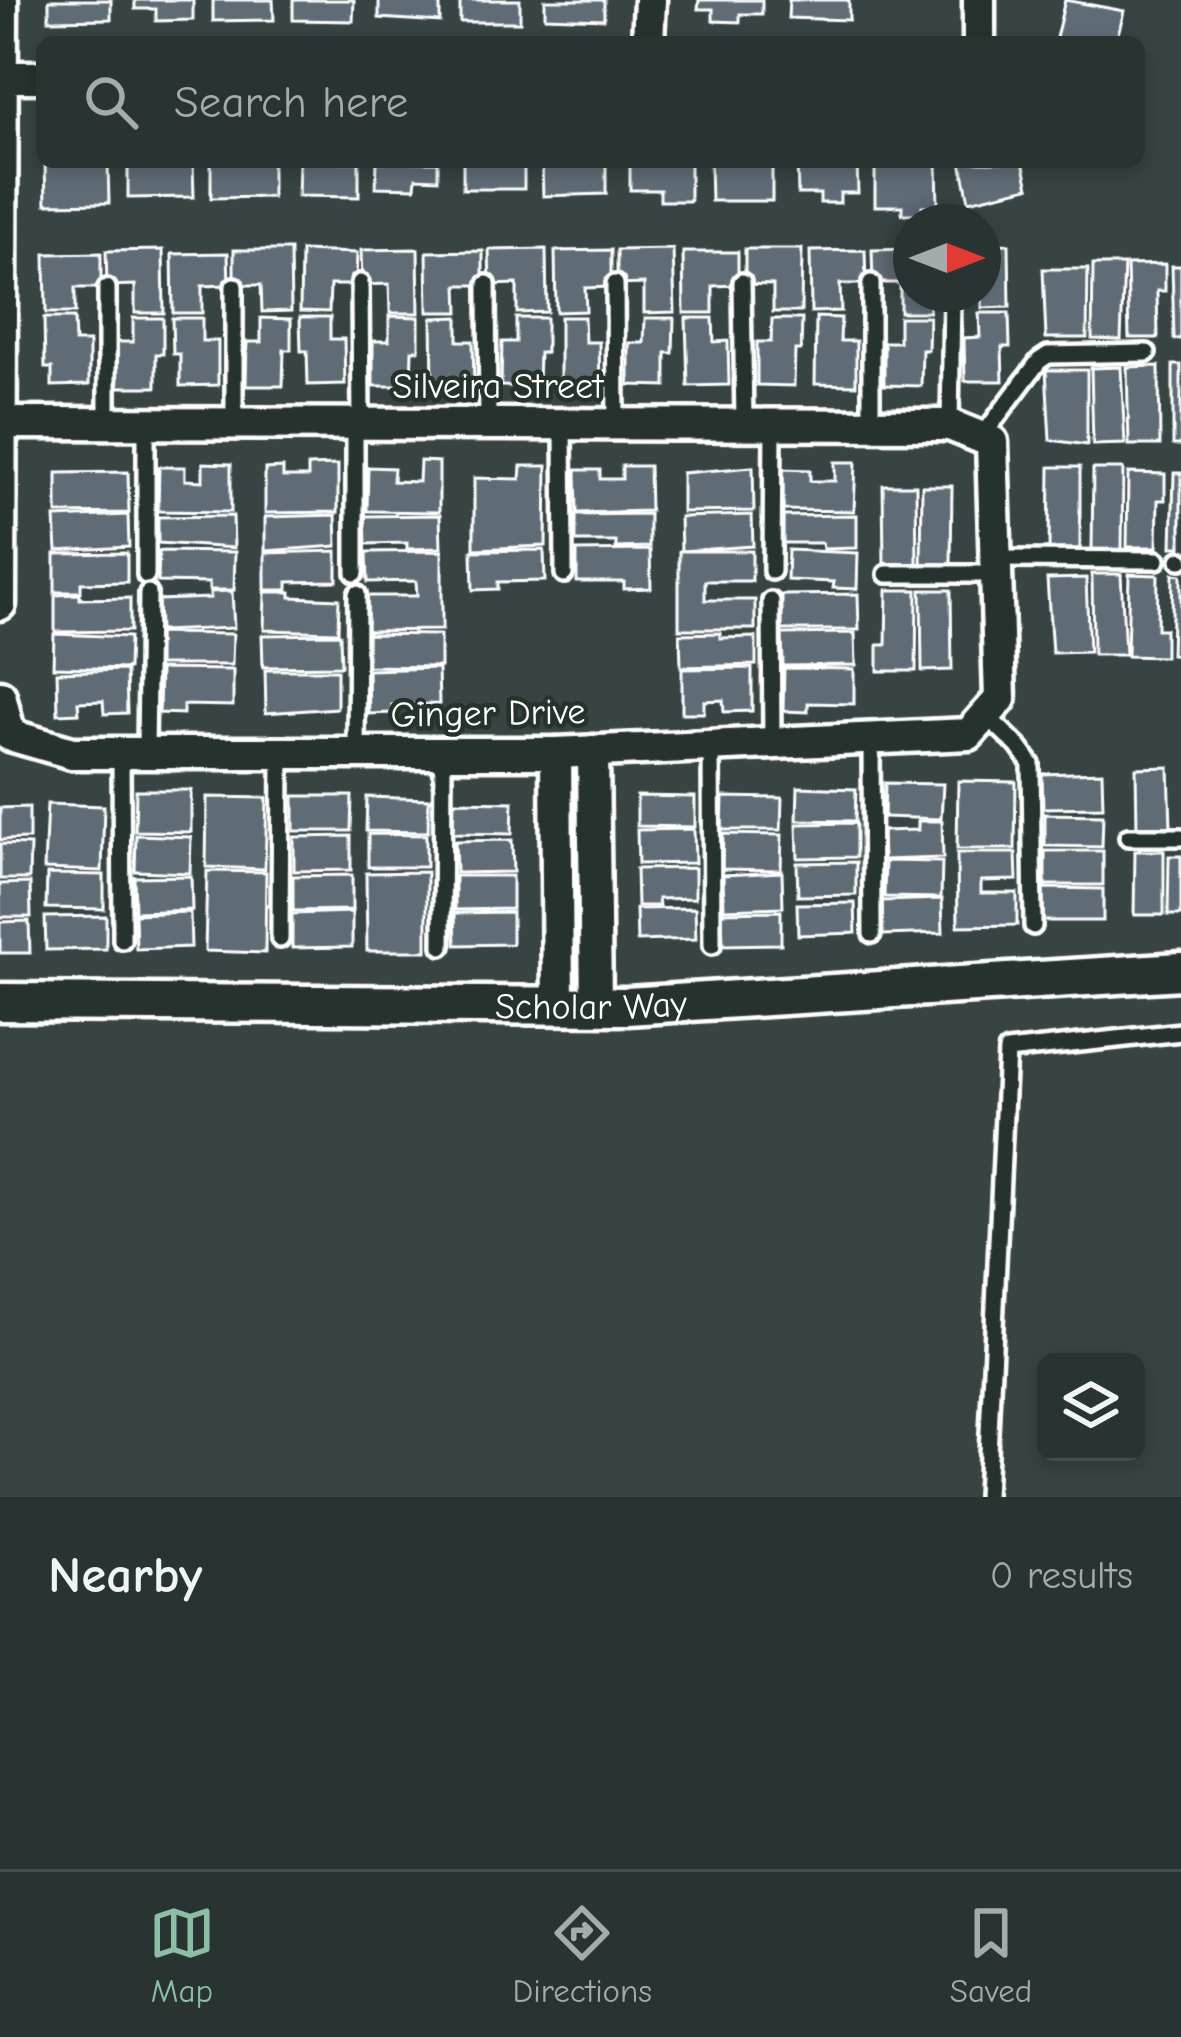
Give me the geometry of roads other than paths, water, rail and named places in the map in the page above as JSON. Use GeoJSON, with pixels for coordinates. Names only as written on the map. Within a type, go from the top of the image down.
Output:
{"type":"FeatureCollection","features":[{"type":"Feature","properties":{"kind":"street"},"geometry":{"type":"LineString","coordinates":[[0,604],[2,0]]}},
{"type":"Feature","properties":{"kind":"street"},"geometry":{"type":"LineString","coordinates":[[648,36],[650,0]]}},
{"type":"Feature","properties":{"kind":"street"},"geometry":{"type":"LineString","coordinates":[[979,0],[980,36]]}},
{"type":"Feature","properties":{"kind":"street"},"geometry":{"type":"LineString","coordinates":[[2,77],[36,77]]}},
{"type":"Feature","properties":{"kind":"street","name":"Silveira Street"},"geometry":{"type":"LineString","coordinates":[[1,423],[950,425],[986,440]]}},
{"type":"Feature","properties":{"kind":"street"},"geometry":{"type":"LineString","coordinates":[[978,724],[1000,699],[998,567],[986,440]]}},
{"type":"Feature","properties":{"kind":"street"},"geometry":{"type":"LineString","coordinates":[[0,696],[5,740]]}},
{"type":"Feature","properties":{"kind":"street","name":"Ginger Drive"},"geometry":{"type":"LineString","coordinates":[[5,740],[72,753],[556,753],[871,738],[978,724]]}},
{"type":"Feature","properties":{"kind":"street"},"geometry":{"type":"LineString","coordinates":[[593,751],[596,1005]]}},
{"type":"Feature","properties":{"kind":"street"},"geometry":{"type":"LineString","coordinates":[[556,753],[558,1006]]}},
{"type":"Feature","properties":{"kind":"street","name":"Scholar Way"},"geometry":{"type":"LineString","coordinates":[[0,1001],[558,1006],[1181,971]]}},
{"type":"Feature","properties":{"kind":"lane"},"geometry":{"type":"LineString","coordinates":[[742,282],[772,571]]}},
{"type":"Feature","properties":{"kind":"lane"},"geometry":{"type":"LineString","coordinates":[[871,283],[871,425]]}},
{"type":"Feature","properties":{"kind":"lane"},"geometry":{"type":"LineString","coordinates":[[355,573],[360,284]]}},
{"type":"Feature","properties":{"kind":"lane"},"geometry":{"type":"LineString","coordinates":[[488,284],[488,423]]}},
{"type":"Feature","properties":{"kind":"lane"},"geometry":{"type":"LineString","coordinates":[[615,284],[616,424]]}},
{"type":"Feature","properties":{"kind":"lane"},"geometry":{"type":"LineString","coordinates":[[234,286],[234,423]]}},
{"type":"Feature","properties":{"kind":"lane"},"geometry":{"type":"LineString","coordinates":[[107,289],[107,423]]}},
{"type":"Feature","properties":{"kind":"lane"},"geometry":{"type":"LineString","coordinates":[[950,425],[952,312]]}},
{"type":"Feature","properties":{"kind":"lane"},"geometry":{"type":"LineString","coordinates":[[986,440],[1039,361],[1048,356],[1147,353]]}},
{"type":"Feature","properties":{"kind":"lane"},"geometry":{"type":"LineString","coordinates":[[146,423],[146,575]]}},
{"type":"Feature","properties":{"kind":"lane"},"geometry":{"type":"LineString","coordinates":[[563,423],[564,574]]}},
{"type":"Feature","properties":{"kind":"lane"},"geometry":{"type":"LineString","coordinates":[[886,574],[1157,560]]}},
{"type":"Feature","properties":{"kind":"lane"},"geometry":{"type":"LineString","coordinates":[[122,940],[148,593]]}},
{"type":"Feature","properties":{"kind":"lane"},"geometry":{"type":"LineString","coordinates":[[356,753],[357,594]]}},
{"type":"Feature","properties":{"kind":"lane"},"geometry":{"type":"LineString","coordinates":[[771,601],[772,743]]}},
{"type":"Feature","properties":{"kind":"lane"},"geometry":{"type":"LineString","coordinates":[[978,724],[1018,746],[1031,764],[1034,926]]}},
{"type":"Feature","properties":{"kind":"lane"},"geometry":{"type":"LineString","coordinates":[[871,738],[872,934]]}},
{"type":"Feature","properties":{"kind":"lane"},"geometry":{"type":"LineString","coordinates":[[710,746],[712,946]]}},
{"type":"Feature","properties":{"kind":"lane"},"geometry":{"type":"LineString","coordinates":[[280,753],[280,939]]}},
{"type":"Feature","properties":{"kind":"lane"},"geometry":{"type":"LineString","coordinates":[[442,946],[443,753]]}},
{"type":"Feature","properties":{"kind":"lane"},"geometry":{"type":"LineString","coordinates":[[1128,837],[1181,837]]}},
{"type":"Feature","properties":{"kind":"lane"},"geometry":{"type":"LineString","coordinates":[[986,1497],[1007,1051],[1181,1032]]}}]}
